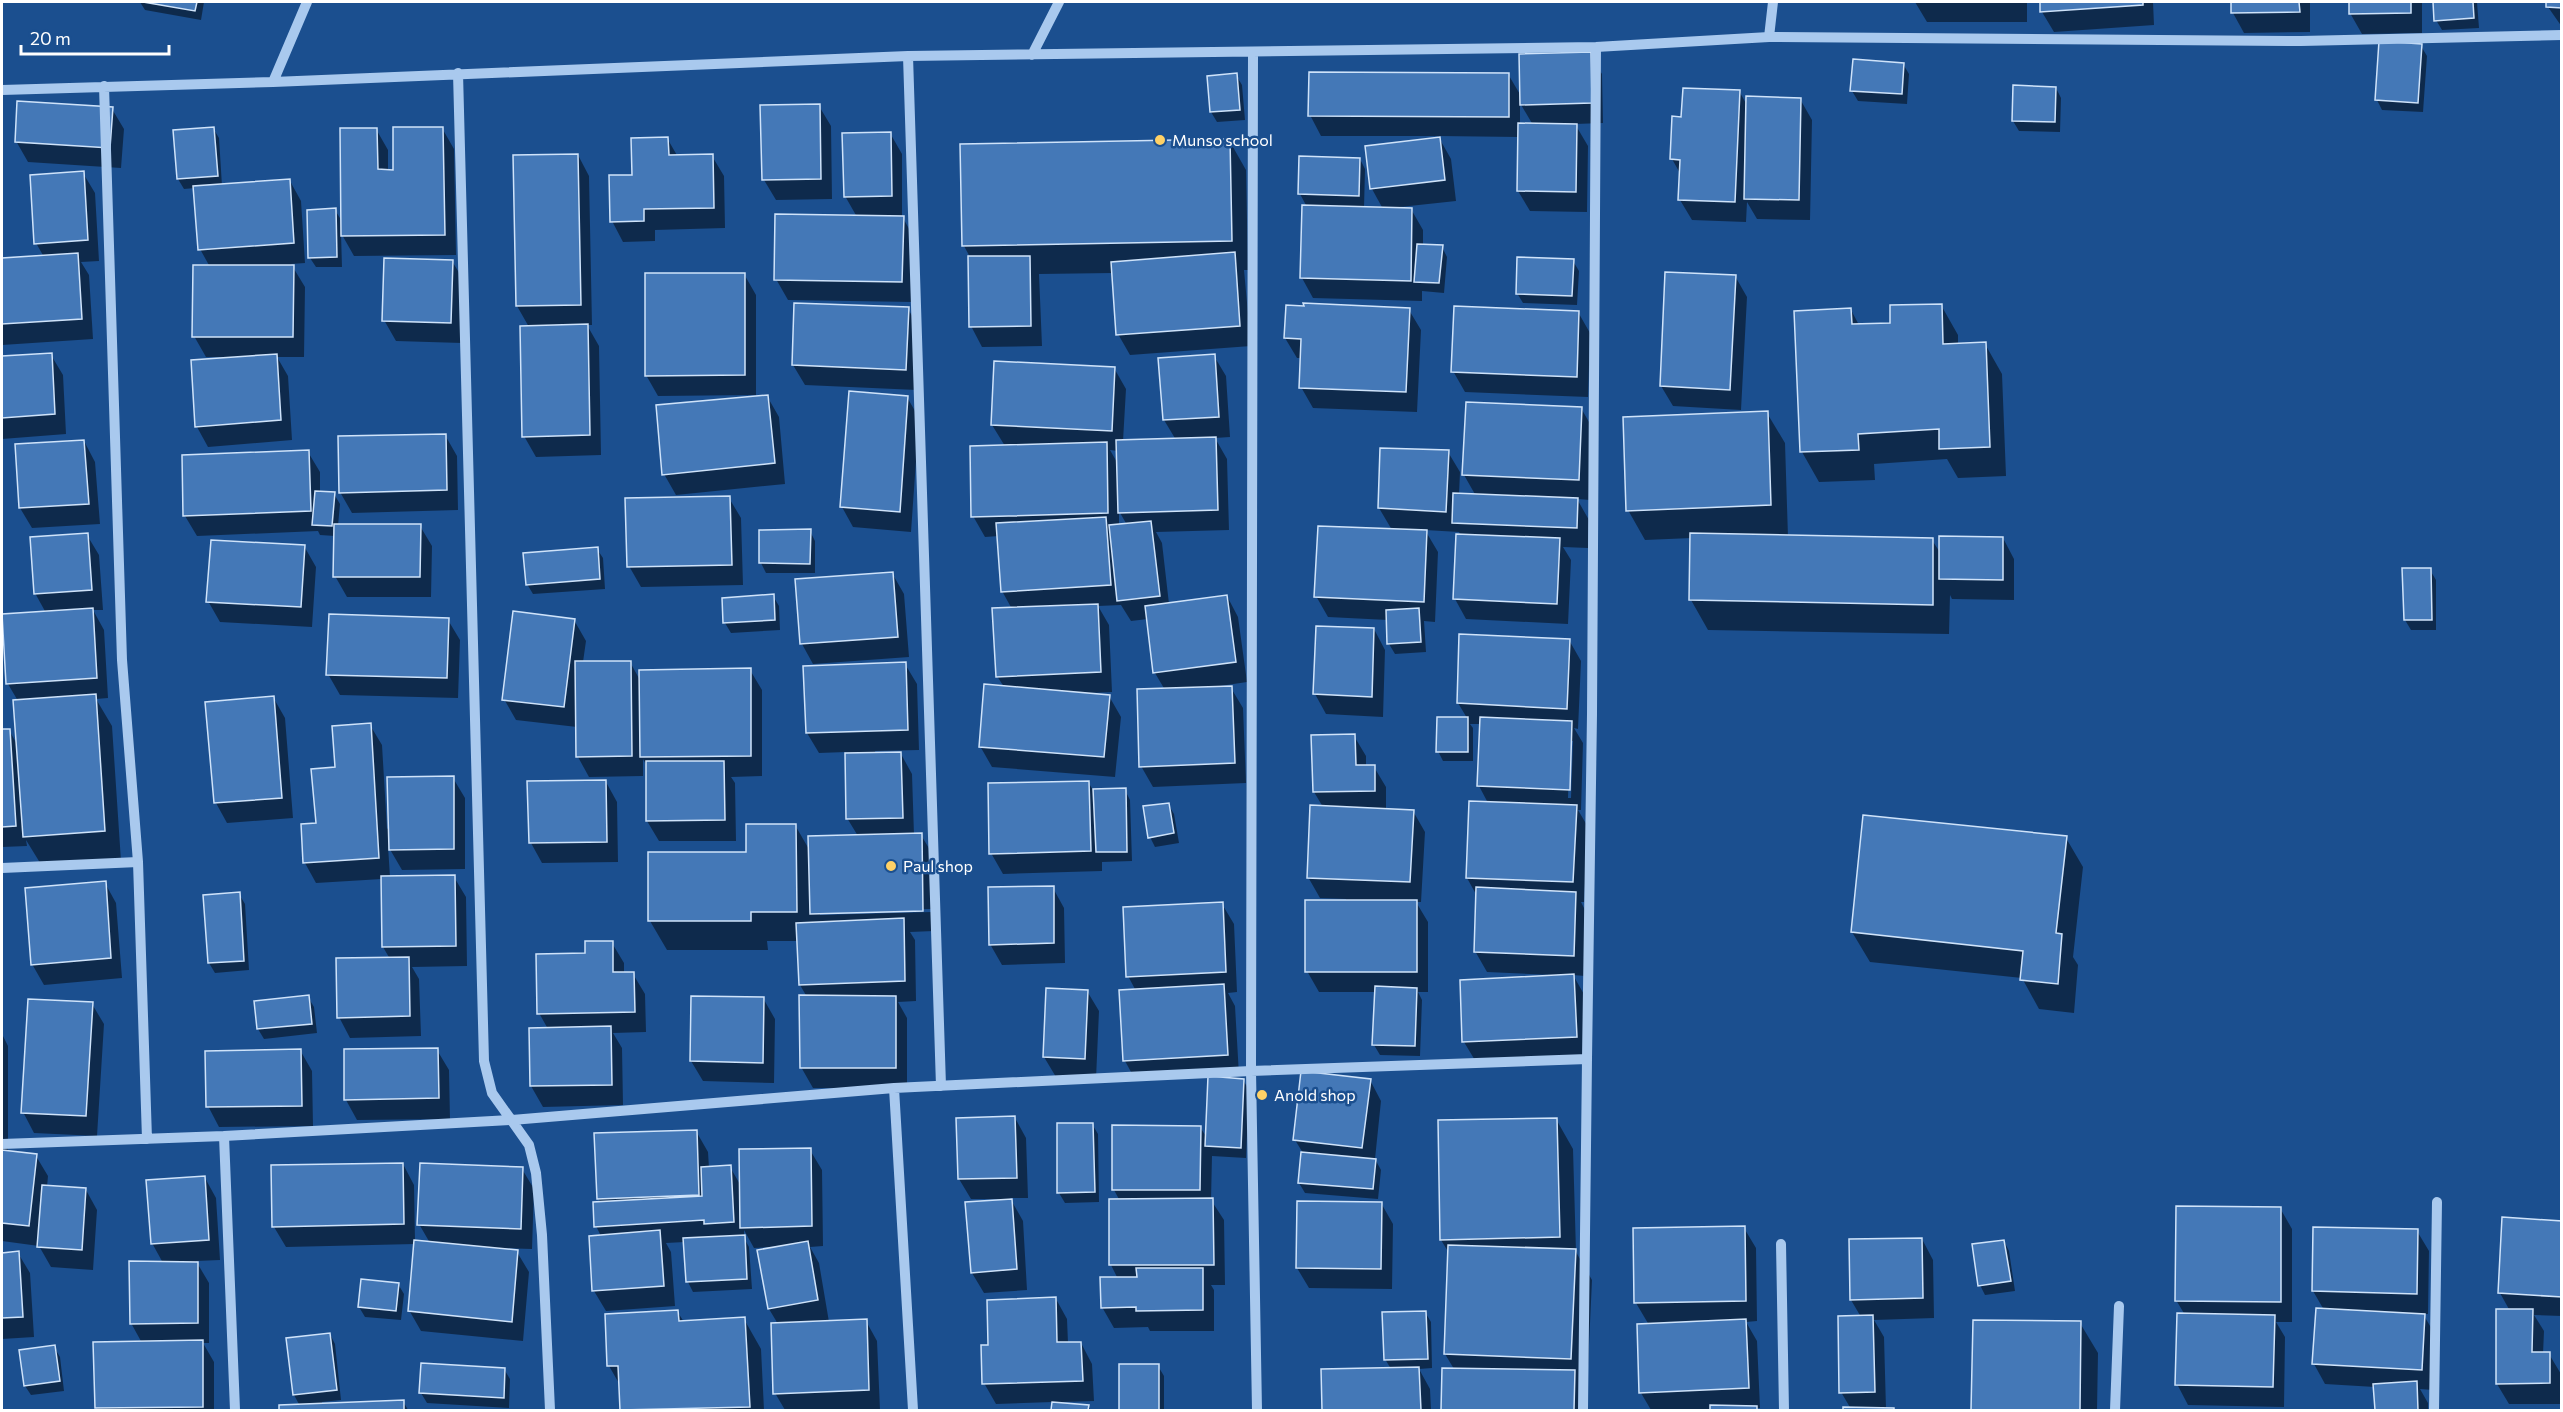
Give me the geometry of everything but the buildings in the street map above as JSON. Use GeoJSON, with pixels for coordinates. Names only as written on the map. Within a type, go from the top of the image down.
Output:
{"type":"FeatureCollection","features":[{"type":"Feature","properties":{"kind":"street"},"geometry":{"type":"LineString","coordinates":[[273,82],[307,2]]}},
{"type":"Feature","properties":{"kind":"street"},"geometry":{"type":"LineString","coordinates":[[1032,55],[1059,2]]}},
{"type":"Feature","properties":{"kind":"street"},"geometry":{"type":"LineString","coordinates":[[1769,37],[1773,2]]}},
{"type":"Feature","properties":{"kind":"street"},"geometry":{"type":"LineString","coordinates":[[2,90],[273,82],[908,56],[1596,47],[1769,37],[2301,41],[2562,35]]}},
{"type":"Feature","properties":{"kind":"street"},"geometry":{"type":"LineString","coordinates":[[1583,1410],[1592,714],[1596,47]]}},
{"type":"Feature","properties":{"kind":"street"},"geometry":{"type":"LineString","coordinates":[[1253,52],[1251,1071],[1257,1410]]}},
{"type":"Feature","properties":{"kind":"street"},"geometry":{"type":"LineString","coordinates":[[908,56],[941,1086]]}},
{"type":"Feature","properties":{"kind":"street"},"geometry":{"type":"LineString","coordinates":[[458,73],[484,1061],[492,1093],[529,1145],[536,1173],[542,1235],[550,1410]]}},
{"type":"Feature","properties":{"kind":"street"},"geometry":{"type":"LineString","coordinates":[[104,86],[122,660],[138,862],[147,1139]]}},
{"type":"Feature","properties":{"kind":"street"},"geometry":{"type":"LineString","coordinates":[[2,868],[138,862]]}},
{"type":"Feature","properties":{"kind":"street"},"geometry":{"type":"LineString","coordinates":[[2,1144],[224,1136],[512,1120],[894,1088],[1251,1071],[1587,1059]]}},
{"type":"Feature","properties":{"kind":"street"},"geometry":{"type":"LineString","coordinates":[[894,1088],[914,1410]]}},
{"type":"Feature","properties":{"kind":"street"},"geometry":{"type":"LineString","coordinates":[[224,1136],[235,1410]]}},
{"type":"Feature","properties":{"kind":"street"},"geometry":{"type":"LineString","coordinates":[[2434,1410],[2437,1202]]}},
{"type":"Feature","properties":{"kind":"street"},"geometry":{"type":"LineString","coordinates":[[1781,1244],[1784,1410]]}},
{"type":"Feature","properties":{"kind":"street"},"geometry":{"type":"LineString","coordinates":[[2115,1410],[2119,1306]]}},
{"type":"Feature","properties":{"kind":"place","name":"Munso school"},"geometry":{"type":"Point","coordinates":[1160,140]}},
{"type":"Feature","properties":{"kind":"place","name":"Paul shop"},"geometry":{"type":"Point","coordinates":[891,866]}},
{"type":"Feature","properties":{"kind":"place","name":"Anold shop"},"geometry":{"type":"Point","coordinates":[1262,1095]}}]}
